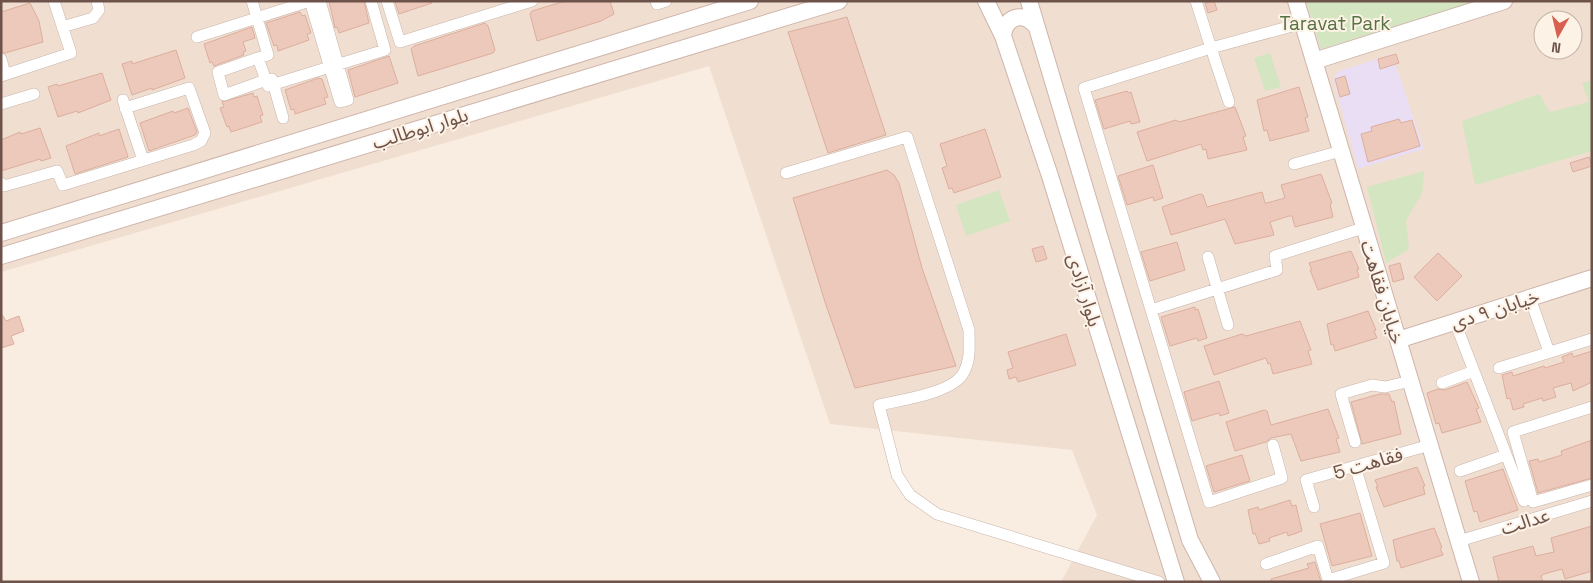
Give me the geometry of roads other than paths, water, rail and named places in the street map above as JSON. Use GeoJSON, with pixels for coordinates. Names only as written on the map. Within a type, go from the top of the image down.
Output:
{"type":"FeatureCollection","features":[{"type":"Feature","properties":{"kind":"main road","name":"بلوار ابوطالب"},"geometry":{"type":"LineString","coordinates":[[1,233],[750,1]]}},
{"type":"Feature","properties":{"kind":"main road","name":"بلوار ابوطالب"},"geometry":{"type":"LineString","coordinates":[[1,256],[839,1]]}},
{"type":"Feature","properties":{"kind":"main road","name":"بلوار آزادی"},"geometry":{"type":"LineString","coordinates":[[986,1],[1003,36],[1050,176],[1176,582]]}},
{"type":"Feature","properties":{"kind":"main road","name":"بلوار آزادی"},"geometry":{"type":"LineString","coordinates":[[1029,1],[1190,540],[1212,582]]}},
{"type":"Feature","properties":{"kind":"main road","name":"خیابان فقاهت"},"geometry":{"type":"LineString","coordinates":[[1296,1],[1471,582]]}},
{"type":"Feature","properties":{"kind":"main road"},"geometry":{"type":"LineString","coordinates":[[1314,61],[1504,1]]}},
{"type":"Feature","properties":{"kind":"main road"},"geometry":{"type":"LineString","coordinates":[[1003,36],[1004,28],[1008,21],[1015,17],[1030,20],[1035,25]]}},
{"type":"Feature","properties":{"kind":"main road","name":"خیابان ۹ دی"},"geometry":{"type":"LineString","coordinates":[[1398,340],[1592,278]]}},
{"type":"Feature","properties":{"kind":"street"},"geometry":{"type":"LineString","coordinates":[[1,59],[3,75],[71,53],[54,1]]}},
{"type":"Feature","properties":{"kind":"street"},"geometry":{"type":"LineString","coordinates":[[62,27],[93,18],[99,10],[97,1]]}},
{"type":"Feature","properties":{"kind":"street"},"geometry":{"type":"LineString","coordinates":[[252,1],[268,55],[218,72],[224,95],[334,66],[385,50],[371,1]]}},
{"type":"Feature","properties":{"kind":"street"},"geometry":{"type":"LineString","coordinates":[[197,36],[310,1],[334,66]]}},
{"type":"Feature","properties":{"kind":"street"},"geometry":{"type":"LineString","coordinates":[[320,1],[334,66]]}},
{"type":"Feature","properties":{"kind":"street"},"geometry":{"type":"LineString","coordinates":[[386,1],[400,42],[532,1]]}},
{"type":"Feature","properties":{"kind":"street"},"geometry":{"type":"LineString","coordinates":[[656,1],[657,4],[666,1]]}},
{"type":"Feature","properties":{"kind":"street"},"geometry":{"type":"LineString","coordinates":[[1196,1],[1229,102]]}},
{"type":"Feature","properties":{"kind":"street"},"geometry":{"type":"LineString","coordinates":[[1273,445],[1282,478],[1209,502],[1084,88],[1210,48],[1303,23]]}},
{"type":"Feature","properties":{"kind":"street"},"geometry":{"type":"LineString","coordinates":[[261,57],[283,118]]}},
{"type":"Feature","properties":{"kind":"street"},"geometry":{"type":"LineString","coordinates":[[1,184],[4,186],[57,171],[63,185],[193,145],[201,141],[205,133],[189,88],[124,104],[143,160]]}},
{"type":"Feature","properties":{"kind":"street"},"geometry":{"type":"LineString","coordinates":[[1,104],[34,94]]}},
{"type":"Feature","properties":{"kind":"street"},"geometry":{"type":"LineString","coordinates":[[786,173],[908,137],[969,330],[970,354],[964,374],[944,389],[879,405],[897,475],[910,495],[937,514],[1159,582]]}},
{"type":"Feature","properties":{"kind":"street"},"geometry":{"type":"LineString","coordinates":[[1294,164],[1341,151]]}},
{"type":"Feature","properties":{"kind":"street"},"geometry":{"type":"LineString","coordinates":[[1151,310],[1277,270],[1275,256],[1364,228]]}},
{"type":"Feature","properties":{"kind":"street"},"geometry":{"type":"LineString","coordinates":[[1208,257],[1228,325]]}},
{"type":"Feature","properties":{"kind":"street"},"geometry":{"type":"LineString","coordinates":[[1530,298],[1549,352]]}},
{"type":"Feature","properties":{"kind":"street"},"geometry":{"type":"LineString","coordinates":[[1455,322],[1524,501]]}},
{"type":"Feature","properties":{"kind":"street"},"geometry":{"type":"LineString","coordinates":[[1498,368],[1592,339]]}},
{"type":"Feature","properties":{"kind":"street"},"geometry":{"type":"LineString","coordinates":[[1442,383],[1474,371]]}},
{"type":"Feature","properties":{"kind":"street"},"geometry":{"type":"LineString","coordinates":[[1355,442],[1341,394],[1372,385],[1385,387],[1411,381]]}},
{"type":"Feature","properties":{"kind":"street"},"geometry":{"type":"LineString","coordinates":[[1592,407],[1513,432],[1533,502],[1592,485]]}},
{"type":"Feature","properties":{"kind":"street","name":"فقاهت 5"},"geometry":{"type":"LineString","coordinates":[[1314,507],[1306,480],[1430,445]]}},
{"type":"Feature","properties":{"kind":"street"},"geometry":{"type":"LineString","coordinates":[[1460,471],[1506,455]]}},
{"type":"Feature","properties":{"kind":"street"},"geometry":{"type":"LineString","coordinates":[[1266,564],[1318,546],[1328,580],[1384,563],[1355,466]]}},
{"type":"Feature","properties":{"kind":"street","name":"عدالت"},"geometry":{"type":"LineString","coordinates":[[1459,541],[1592,501]]}},
{"type":"Feature","properties":{"kind":"park label","name":"Taravat Park"},"geometry":{"type":"Point","coordinates":[1335,23]}}]}
